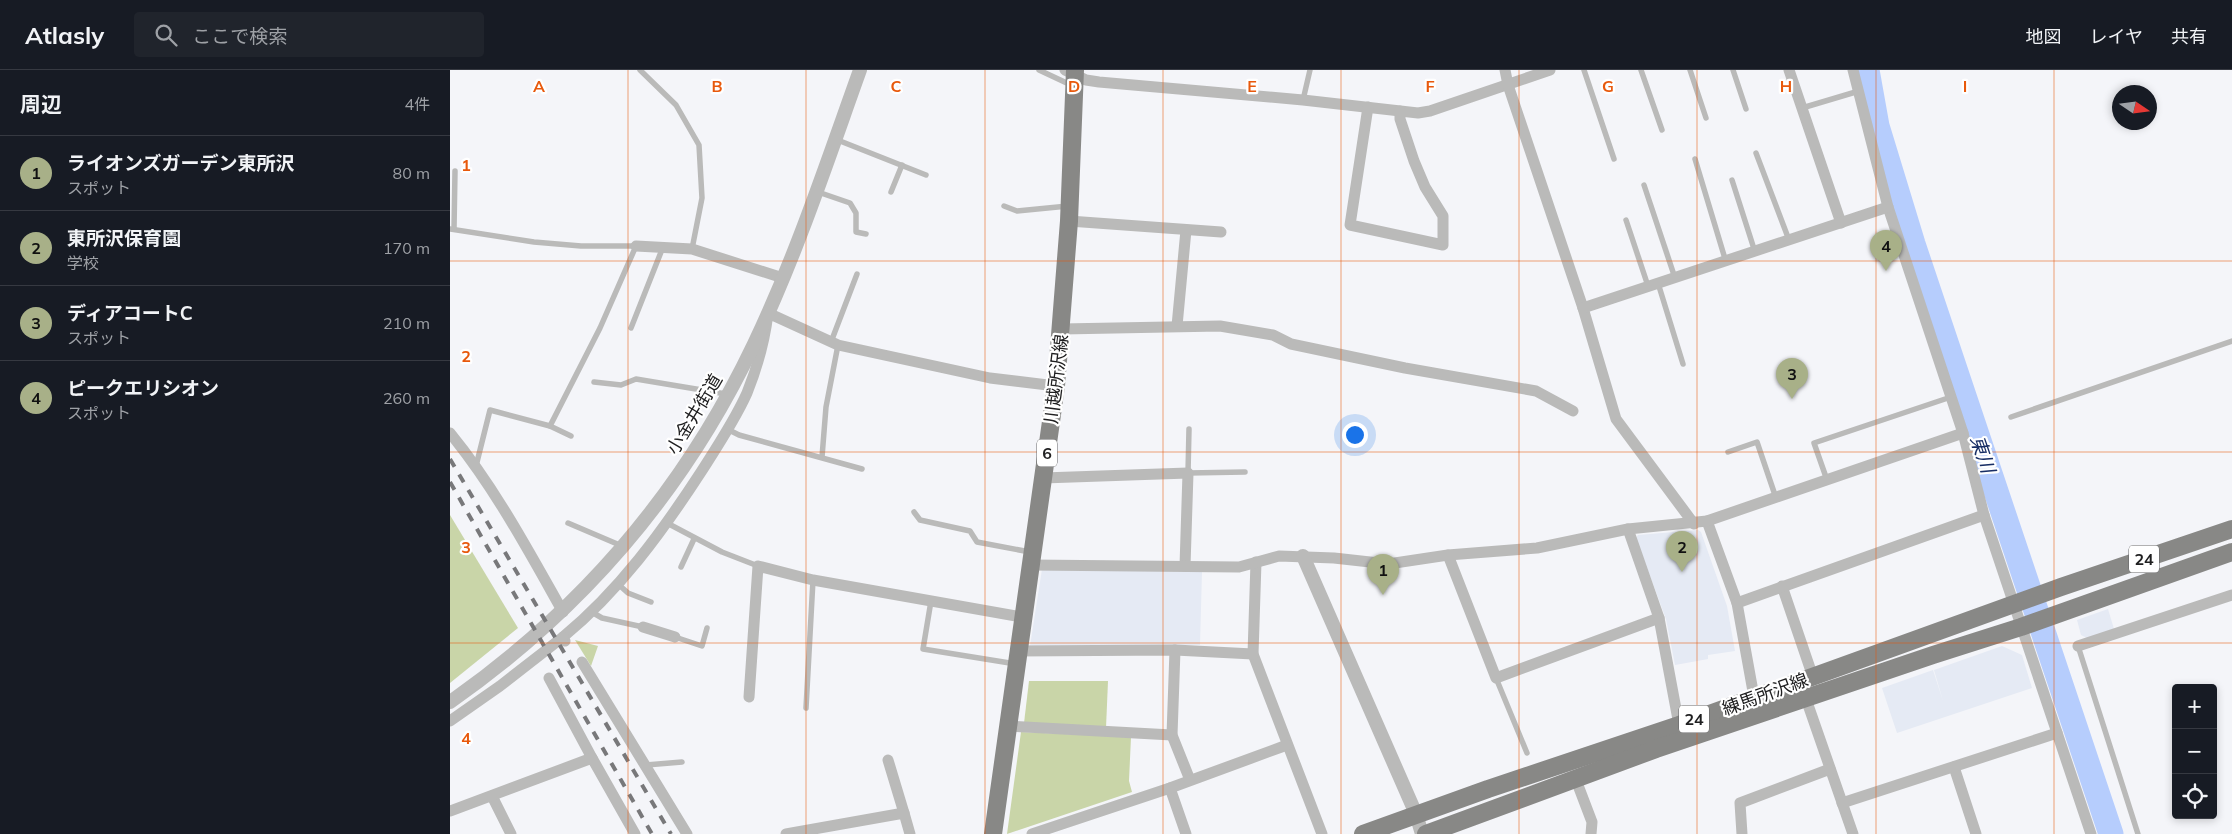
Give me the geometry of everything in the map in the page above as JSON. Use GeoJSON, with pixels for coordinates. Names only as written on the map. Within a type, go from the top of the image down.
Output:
{"type":"FeatureCollection","features":[{"type":"Feature","properties":{"kind":"main road","name":"川越所沢線"},"geometry":{"type":"LineString","coordinates":[[993,834],[1022,617],[1056,386],[1062,329],[1069,214],[1073,76]]}},
{"type":"Feature","properties":{"kind":"main road","name":"24"},"geometry":{"type":"LineString","coordinates":[[2019,604],[2232,529]]}},
{"type":"Feature","properties":{"kind":"main road","name":"24"},"geometry":{"type":"LineString","coordinates":[[2026,625],[2232,552]]}},
{"type":"Feature","properties":{"kind":"main road","name":"練馬所沢線"},"geometry":{"type":"LineString","coordinates":[[1363,834],[1416,814],[1679,725],[2019,604]]}},
{"type":"Feature","properties":{"kind":"main road","name":"練馬所沢線"},"geometry":{"type":"LineString","coordinates":[[1426,834],[1656,749],[2026,625]]}},
{"type":"Feature","properties":{"kind":"street","name":"小金井街道"},"geometry":{"type":"LineString","coordinates":[[450,702],[490,674],[563,612],[624,547],[669,490],[709,429],[728,395],[783,278],[860,70]]}},
{"type":"Feature","properties":{"kind":"street"},"geometry":{"type":"LineString","coordinates":[[1505,70],[1508,85],[1583,308],[1616,419],[1694,524]]}},
{"type":"Feature","properties":{"kind":"street"},"geometry":{"type":"LineString","coordinates":[[1073,76],[1099,82],[1304,100],[1418,113],[1430,111],[1550,70]]}},
{"type":"Feature","properties":{"kind":"street"},"geometry":{"type":"LineString","coordinates":[[1789,70],[1841,224]]}},
{"type":"Feature","properties":{"kind":"street"},"geometry":{"type":"LineString","coordinates":[[1854,70],[1888,207],[1951,397],[1984,515],[2019,604],[2057,734],[2091,834]]}},
{"type":"Feature","properties":{"kind":"street"},"geometry":{"type":"LineString","coordinates":[[1368,107],[1350,225],[1443,244],[1443,216],[1425,187],[1414,161],[1400,119],[1400,111]]}},
{"type":"Feature","properties":{"kind":"street"},"geometry":{"type":"LineString","coordinates":[[1583,308],[1888,207]]}},
{"type":"Feature","properties":{"kind":"street"},"geometry":{"type":"LineString","coordinates":[[1069,214],[1186,230],[1221,232]]}},
{"type":"Feature","properties":{"kind":"street"},"geometry":{"type":"LineString","coordinates":[[1177,326],[1186,230]]}},
{"type":"Feature","properties":{"kind":"street"},"geometry":{"type":"LineString","coordinates":[[636,246],[692,249],[783,278]]}},
{"type":"Feature","properties":{"kind":"street"},"geometry":{"type":"LineString","coordinates":[[450,721],[540,660],[564,639],[618,584],[667,523],[747,394],[766,335],[768,313],[835,343],[990,378],[1056,386]]}},
{"type":"Feature","properties":{"kind":"street"},"geometry":{"type":"LineString","coordinates":[[1062,329],[1220,326],[1273,335],[1291,344],[1405,368],[1536,391],[1573,412]]}},
{"type":"Feature","properties":{"kind":"street"},"geometry":{"type":"LineString","coordinates":[[450,433],[476,466],[519,533],[563,612]]}},
{"type":"Feature","properties":{"kind":"street"},"geometry":{"type":"LineString","coordinates":[[1031,559],[1239,567],[1279,556],[1303,556],[1388,564],[1448,555],[1537,548],[1628,529],[1694,524],[1707,521],[1962,433]]}},
{"type":"Feature","properties":{"kind":"street"},"geometry":{"type":"LineString","coordinates":[[1043,478],[1188,473],[1185,566]]}},
{"type":"Feature","properties":{"kind":"street"},"geometry":{"type":"LineString","coordinates":[[1736,603],[1984,515]]}},
{"type":"Feature","properties":{"kind":"street"},"geometry":{"type":"LineString","coordinates":[[1707,521],[1736,603],[1754,697]]}},
{"type":"Feature","properties":{"kind":"street"},"geometry":{"type":"LineString","coordinates":[[1628,529],[1659,618],[1679,725]]}},
{"type":"Feature","properties":{"kind":"street"},"geometry":{"type":"LineString","coordinates":[[1448,555],[1496,678],[1659,618]]}},
{"type":"Feature","properties":{"kind":"street"},"geometry":{"type":"LineString","coordinates":[[1303,556],[1416,814],[1422,834]]}},
{"type":"Feature","properties":{"kind":"street"},"geometry":{"type":"LineString","coordinates":[[1256,562],[1253,654],[1322,834]]}},
{"type":"Feature","properties":{"kind":"street"},"geometry":{"type":"LineString","coordinates":[[748,697],[758,566],[813,580],[1022,617]]}},
{"type":"Feature","properties":{"kind":"street"},"geometry":{"type":"LineString","coordinates":[[1782,586],[1813,677]]}},
{"type":"Feature","properties":{"kind":"street"},"geometry":{"type":"LineString","coordinates":[[2078,646],[2232,595]]}},
{"type":"Feature","properties":{"kind":"street"},"geometry":{"type":"LineString","coordinates":[[643,627],[675,638]]}},
{"type":"Feature","properties":{"kind":"street"},"geometry":{"type":"LineString","coordinates":[[1017,658],[1175,650],[1253,654]]}},
{"type":"Feature","properties":{"kind":"street"},"geometry":{"type":"LineString","coordinates":[[1175,650],[1172,735],[1190,780]]}},
{"type":"Feature","properties":{"kind":"street"},"geometry":{"type":"LineString","coordinates":[[582,662],[687,834]]}},
{"type":"Feature","properties":{"kind":"street"},"geometry":{"type":"LineString","coordinates":[[549,678],[635,834]]}},
{"type":"Feature","properties":{"kind":"street"},"geometry":{"type":"LineString","coordinates":[[1806,699],[1852,834]]}},
{"type":"Feature","properties":{"kind":"street"},"geometry":{"type":"LineString","coordinates":[[1007,726],[1172,735]]}},
{"type":"Feature","properties":{"kind":"street"},"geometry":{"type":"LineString","coordinates":[[1842,803],[2057,734]]}},
{"type":"Feature","properties":{"kind":"street"},"geometry":{"type":"LineString","coordinates":[[1032,834],[1170,788],[1287,745]]}},
{"type":"Feature","properties":{"kind":"street"},"geometry":{"type":"LineString","coordinates":[[450,812],[592,758]]}},
{"type":"Feature","properties":{"kind":"street"},"geometry":{"type":"LineString","coordinates":[[888,760],[910,834]]}},
{"type":"Feature","properties":{"kind":"street"},"geometry":{"type":"LineString","coordinates":[[1954,767],[1976,834]]}},
{"type":"Feature","properties":{"kind":"street"},"geometry":{"type":"LineString","coordinates":[[1742,834],[1740,803],[1830,769]]}},
{"type":"Feature","properties":{"kind":"street"},"geometry":{"type":"LineString","coordinates":[[1576,780],[1592,822],[1591,834]]}},
{"type":"Feature","properties":{"kind":"street"},"geometry":{"type":"LineString","coordinates":[[1170,788],[1186,834]]}},
{"type":"Feature","properties":{"kind":"street"},"geometry":{"type":"LineString","coordinates":[[492,796],[511,834]]}},
{"type":"Feature","properties":{"kind":"street"},"geometry":{"type":"LineString","coordinates":[[786,834],[904,812]]}},
{"type":"Feature","properties":{"kind":"lane"},"geometry":{"type":"LineString","coordinates":[[640,70],[676,106],[699,145],[702,198],[692,249]]}},
{"type":"Feature","properties":{"kind":"lane"},"geometry":{"type":"LineString","coordinates":[[1039,70],[1073,76]]}},
{"type":"Feature","properties":{"kind":"lane"},"geometry":{"type":"LineString","coordinates":[[1304,100],[1310,70]]}},
{"type":"Feature","properties":{"kind":"lane"},"geometry":{"type":"LineString","coordinates":[[1584,70],[1614,159]]}},
{"type":"Feature","properties":{"kind":"lane"},"geometry":{"type":"LineString","coordinates":[[1641,70],[1662,130]]}},
{"type":"Feature","properties":{"kind":"lane"},"geometry":{"type":"LineString","coordinates":[[1690,70],[1706,118]]}},
{"type":"Feature","properties":{"kind":"lane"},"geometry":{"type":"LineString","coordinates":[[1733,70],[1746,109]]}},
{"type":"Feature","properties":{"kind":"lane"},"geometry":{"type":"LineString","coordinates":[[1802,108],[1859,91]]}},
{"type":"Feature","properties":{"kind":"lane"},"geometry":{"type":"LineString","coordinates":[[835,138],[926,175]]}},
{"type":"Feature","properties":{"kind":"lane"},"geometry":{"type":"LineString","coordinates":[[1756,153],[1789,241]]}},
{"type":"Feature","properties":{"kind":"lane"},"geometry":{"type":"LineString","coordinates":[[1695,159],[1726,262]]}},
{"type":"Feature","properties":{"kind":"lane"},"geometry":{"type":"LineString","coordinates":[[891,192],[902,165]]}},
{"type":"Feature","properties":{"kind":"lane"},"geometry":{"type":"LineString","coordinates":[[455,171],[452,229],[534,242],[581,246],[636,246],[600,328],[550,426]]}},
{"type":"Feature","properties":{"kind":"lane"},"geometry":{"type":"LineString","coordinates":[[1732,180],[1755,252]]}},
{"type":"Feature","properties":{"kind":"lane"},"geometry":{"type":"LineString","coordinates":[[1644,185],[1676,278]]}},
{"type":"Feature","properties":{"kind":"lane"},"geometry":{"type":"LineString","coordinates":[[816,191],[850,203],[856,213],[856,232],[866,234]]}},
{"type":"Feature","properties":{"kind":"lane"},"geometry":{"type":"LineString","coordinates":[[1004,206],[1017,211],[1069,214]]}},
{"type":"Feature","properties":{"kind":"lane"},"geometry":{"type":"LineString","coordinates":[[1626,220],[1653,285],[1682,364]]}},
{"type":"Feature","properties":{"kind":"lane"},"geometry":{"type":"LineString","coordinates":[[630,328],[663,247]]}},
{"type":"Feature","properties":{"kind":"lane"},"geometry":{"type":"LineString","coordinates":[[822,457],[826,407],[835,343],[857,274]]}},
{"type":"Feature","properties":{"kind":"lane"},"geometry":{"type":"LineString","coordinates":[[2011,417],[2232,341]]}},
{"type":"Feature","properties":{"kind":"lane"},"geometry":{"type":"LineString","coordinates":[[594,382],[621,385],[636,378],[728,395]]}},
{"type":"Feature","properties":{"kind":"lane"},"geometry":{"type":"LineString","coordinates":[[1827,480],[1814,443],[1951,397]]}},
{"type":"Feature","properties":{"kind":"lane"},"geometry":{"type":"LineString","coordinates":[[476,466],[490,410],[550,426],[572,436]]}},
{"type":"Feature","properties":{"kind":"lane"},"geometry":{"type":"LineString","coordinates":[[1189,428],[1188,473],[1245,472]]}},
{"type":"Feature","properties":{"kind":"lane"},"geometry":{"type":"LineString","coordinates":[[727,429],[739,435],[862,469]]}},
{"type":"Feature","properties":{"kind":"lane"},"geometry":{"type":"LineString","coordinates":[[1728,452],[1757,442],[1776,498]]}},
{"type":"Feature","properties":{"kind":"lane"},"geometry":{"type":"LineString","coordinates":[[914,512],[920,520],[970,531],[977,542],[1031,559]]}},
{"type":"Feature","properties":{"kind":"lane"},"geometry":{"type":"LineString","coordinates":[[568,523],[610,539],[624,547]]}},
{"type":"Feature","properties":{"kind":"lane"},"geometry":{"type":"LineString","coordinates":[[667,523],[694,539],[758,566]]}},
{"type":"Feature","properties":{"kind":"lane"},"geometry":{"type":"LineString","coordinates":[[680,567],[694,539]]}},
{"type":"Feature","properties":{"kind":"lane"},"geometry":{"type":"LineString","coordinates":[[806,708],[813,580]]}},
{"type":"Feature","properties":{"kind":"lane"},"geometry":{"type":"LineString","coordinates":[[618,584],[628,593],[651,602]]}},
{"type":"Feature","properties":{"kind":"lane"},"geometry":{"type":"LineString","coordinates":[[931,601],[923,649],[1017,658]]}},
{"type":"Feature","properties":{"kind":"lane"},"geometry":{"type":"LineString","coordinates":[[590,611],[602,618],[643,627]]}},
{"type":"Feature","properties":{"kind":"lane"},"geometry":{"type":"LineString","coordinates":[[675,638],[702,646],[707,628]]}},
{"type":"Feature","properties":{"kind":"lane"},"geometry":{"type":"LineString","coordinates":[[2078,646],[2138,834]]}},
{"type":"Feature","properties":{"kind":"lane"},"geometry":{"type":"LineString","coordinates":[[1496,678],[1527,753]]}},
{"type":"Feature","properties":{"kind":"lane"},"geometry":{"type":"LineString","coordinates":[[646,764],[682,762]]}},
{"type":"Feature","properties":{"kind":"shaded area"},"geometry":{"type":"Polygon","coordinates":[[[1698,530],[1701,532],[1727,606],[1735,651],[1708,655],[1708,659],[1675,665],[1666,619],[1636,538],[1638,535],[1698,530]]]}},
{"type":"Feature","properties":{"kind":"shaded area"},"geometry":{"type":"Polygon","coordinates":[[[1042,569],[1202,572],[1200,645],[1030,646],[1042,569]]]}},
{"type":"Feature","properties":{"kind":"shaded area"},"geometry":{"type":"Polygon","coordinates":[[[2108,609],[2114,629],[2087,638],[2081,635],[2077,620],[2108,609]]]}},
{"type":"Feature","properties":{"kind":"shaded area"},"geometry":{"type":"Polygon","coordinates":[[[2002,646],[2022,655],[2032,688],[1897,733],[1882,688],[1933,670],[1943,701],[1934,670],[2002,646]]]}},
{"type":"Feature","properties":{"kind":"green space"},"geometry":{"type":"Polygon","coordinates":[[[450,515],[518,628],[450,683],[450,515]]]}},
{"type":"Feature","properties":{"kind":"green space"},"geometry":{"type":"Polygon","coordinates":[[[575,640],[598,646],[591,666],[575,640]]]}},
{"type":"Feature","properties":{"kind":"green space"},"geometry":{"type":"Polygon","coordinates":[[[1029,681],[1108,681],[1106,728],[1024,723],[1029,681]]]}},
{"type":"Feature","properties":{"kind":"green space"},"geometry":{"type":"Polygon","coordinates":[[[1021,732],[1131,737],[1129,781],[1132,792],[1007,834],[1021,732]]]}},
{"type":"Feature","properties":{"kind":"waterway","name":"東川"},"geometry":{"type":"LineString","coordinates":[[1867,70],[1877,126],[1913,244],[2111,834]]}},
{"type":"Feature","properties":{"kind":"railway"},"geometry":{"type":"LineString","coordinates":[[450,459],[671,834]]}},
{"type":"Feature","properties":{"kind":"railway"},"geometry":{"type":"LineString","coordinates":[[450,482],[652,834]]}},
{"type":"Feature","properties":{"kind":"place","name":"ピークエリシオン"},"geometry":{"type":"Point","coordinates":[1886,271]}},
{"type":"Feature","properties":{"kind":"place","name":"ディアコートC"},"geometry":{"type":"Point","coordinates":[1792,399]}},
{"type":"Feature","properties":{"kind":"place","name":"東所沢保育園"},"geometry":{"type":"Point","coordinates":[1682,572]}},
{"type":"Feature","properties":{"kind":"place","name":"ライオンズガーデン東所沢"},"geometry":{"type":"Point","coordinates":[1383,595]}}]}
